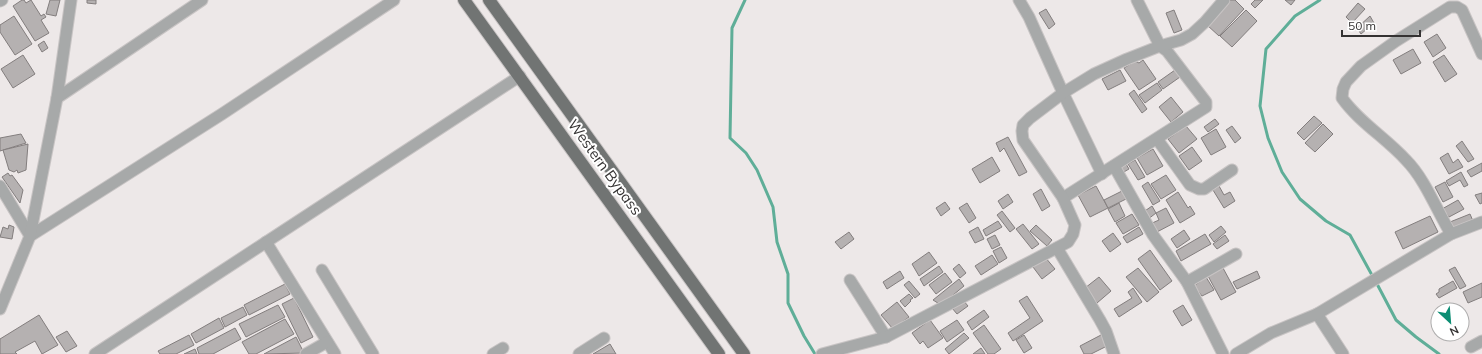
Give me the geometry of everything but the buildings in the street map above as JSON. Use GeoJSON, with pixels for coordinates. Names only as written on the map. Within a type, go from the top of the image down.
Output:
{"type":"FeatureCollection","features":[{"type":"Feature","properties":{"kind":"main road","name":"Western Bypass"},"geometry":{"type":"LineString","coordinates":[[464,0],[719,354]]}},
{"type":"Feature","properties":{"kind":"main road","name":"Western Bypass"},"geometry":{"type":"LineString","coordinates":[[489,0],[744,354]]}},
{"type":"Feature","properties":{"kind":"street"},"geometry":{"type":"LineString","coordinates":[[0,309],[30,236],[57,98],[71,0]]}},
{"type":"Feature","properties":{"kind":"street"},"geometry":{"type":"LineString","coordinates":[[57,98],[202,0]]}},
{"type":"Feature","properties":{"kind":"street"},"geometry":{"type":"LineString","coordinates":[[30,236],[222,114],[394,0]]}},
{"type":"Feature","properties":{"kind":"street"},"geometry":{"type":"LineString","coordinates":[[1019,0],[1029,17],[1063,93],[1102,174]]}},
{"type":"Feature","properties":{"kind":"street"},"geometry":{"type":"LineString","coordinates":[[1062,198],[1206,108],[1206,102],[1166,51],[1160,46],[1137,0]]}},
{"type":"Feature","properties":{"kind":"street"},"geometry":{"type":"LineString","coordinates":[[822,354],[886,337],[1068,242],[1073,234],[1075,225],[1062,198],[1023,140],[1023,125],[1063,93],[1094,74],[1127,59],[1160,46],[1181,40],[1192,34],[1205,22],[1224,0]]}},
{"type":"Feature","properties":{"kind":"street"},"geometry":{"type":"LineString","coordinates":[[1451,234],[1422,181],[1407,160],[1351,110],[1342,98],[1343,89],[1346,82],[1361,66],[1396,41],[1450,7],[1457,7],[1462,10],[1482,54]]}},
{"type":"Feature","properties":{"kind":"street"},"geometry":{"type":"LineString","coordinates":[[95,354],[520,76]]}},
{"type":"Feature","properties":{"kind":"street"},"geometry":{"type":"LineString","coordinates":[[1157,139],[1190,186],[1204,189],[1232,170]]}},
{"type":"Feature","properties":{"kind":"street"},"geometry":{"type":"LineString","coordinates":[[1114,166],[1153,235],[1187,282],[1223,354]]}},
{"type":"Feature","properties":{"kind":"street"},"geometry":{"type":"LineString","coordinates":[[0,186],[30,236]]}},
{"type":"Feature","properties":{"kind":"street"},"geometry":{"type":"LineString","coordinates":[[1236,354],[1271,333],[1317,314],[1451,234],[1482,222]]}},
{"type":"Feature","properties":{"kind":"street"},"geometry":{"type":"LineString","coordinates":[[266,242],[334,354]]}},
{"type":"Feature","properties":{"kind":"street"},"geometry":{"type":"LineString","coordinates":[[1057,248],[1106,331],[1114,354]]}},
{"type":"Feature","properties":{"kind":"street"},"geometry":{"type":"LineString","coordinates":[[1187,282],[1236,254]]}},
{"type":"Feature","properties":{"kind":"street"},"geometry":{"type":"LineString","coordinates":[[322,270],[373,354]]}},
{"type":"Feature","properties":{"kind":"street"},"geometry":{"type":"LineString","coordinates":[[850,280],[886,337]]}},
{"type":"Feature","properties":{"kind":"street"},"geometry":{"type":"LineString","coordinates":[[1317,314],[1343,354]]}},
{"type":"Feature","properties":{"kind":"street"},"geometry":{"type":"LineString","coordinates":[[579,354],[604,338]]}},
{"type":"Feature","properties":{"kind":"street"},"geometry":{"type":"LineString","coordinates":[[1471,347],[1482,341]]}},
{"type":"Feature","properties":{"kind":"street"},"geometry":{"type":"LineString","coordinates":[[306,354],[327,342]]}},
{"type":"Feature","properties":{"kind":"street"},"geometry":{"type":"LineString","coordinates":[[493,354],[502,348]]}},
{"type":"Feature","properties":{"kind":"waterway"},"geometry":{"type":"LineString","coordinates":[[745,0],[732,28],[730,138],[746,153],[757,170],[773,207],[777,242],[788,274],[788,303],[804,336],[815,354]]}},
{"type":"Feature","properties":{"kind":"waterway"},"geometry":{"type":"LineString","coordinates":[[1320,0],[1295,16],[1266,49],[1260,106],[1268,138],[1282,172],[1300,199],[1326,221],[1350,235],[1373,277]]}},
{"type":"Feature","properties":{"kind":"waterway"},"geometry":{"type":"LineString","coordinates":[[1376,282],[1396,320],[1439,354]]}}]}
